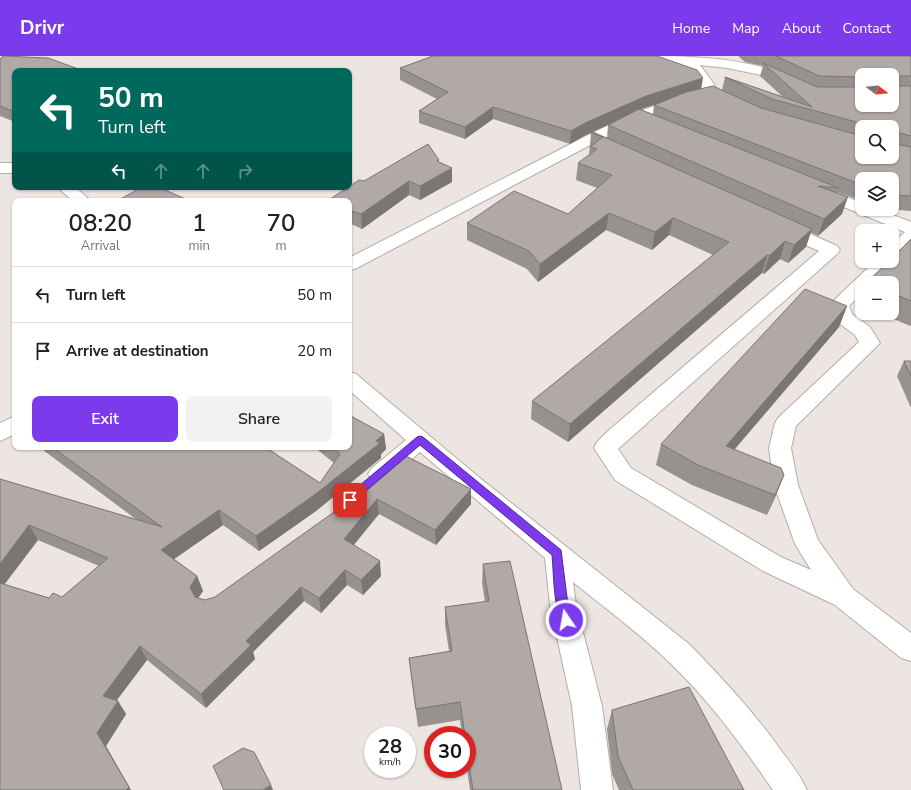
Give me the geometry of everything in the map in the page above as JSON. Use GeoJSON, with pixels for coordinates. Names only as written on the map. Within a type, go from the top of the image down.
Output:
{"type":"FeatureCollection","features":[{"type":"Feature","properties":{"kind":"street"},"geometry":{"type":"LineString","coordinates":[[638,56],[666,57],[727,64],[765,72],[799,88]]}},
{"type":"Feature","properties":{"kind":"street"},"geometry":{"type":"LineString","coordinates":[[352,264],[589,140],[635,118],[678,101],[717,96],[693,64],[666,57]]}},
{"type":"Feature","properties":{"kind":"street"},"geometry":{"type":"LineString","coordinates":[[635,118],[657,126]]}},
{"type":"Feature","properties":{"kind":"street"},"geometry":{"type":"LineString","coordinates":[[589,140],[610,150]]}},
{"type":"Feature","properties":{"kind":"street"},"geometry":{"type":"LineString","coordinates":[[0,168],[12,168]]}},
{"type":"Feature","properties":{"kind":"street"},"geometry":{"type":"LineString","coordinates":[[803,185],[855,206]]}},
{"type":"Feature","properties":{"kind":"street"},"geometry":{"type":"LineString","coordinates":[[69,190],[79,198]]}},
{"type":"Feature","properties":{"kind":"street"},"geometry":{"type":"LineString","coordinates":[[880,216],[911,228]]}},
{"type":"Feature","properties":{"kind":"street"},"geometry":{"type":"LineString","coordinates":[[760,218],[831,250],[622,431],[605,448],[623,474],[772,564],[844,597],[911,649]]}},
{"type":"Feature","properties":{"kind":"street"},"geometry":{"type":"LineString","coordinates":[[899,247],[911,235]]}},
{"type":"Feature","properties":{"kind":"street"},"geometry":{"type":"LineString","coordinates":[[844,597],[807,544],[786,485],[780,448],[786,423],[870,343],[863,331],[843,317],[839,305],[878,268]]}},
{"type":"Feature","properties":{"kind":"street"},"geometry":{"type":"LineString","coordinates":[[352,382],[420,440],[679,653],[708,683],[753,736],[791,790]]}},
{"type":"Feature","properties":{"kind":"street"},"geometry":{"type":"LineString","coordinates":[[0,433],[12,426]]}},
{"type":"Feature","properties":{"kind":"street"},"geometry":{"type":"LineString","coordinates":[[362,490],[420,440]]}},
{"type":"Feature","properties":{"kind":"street"},"geometry":{"type":"LineString","coordinates":[[557,553],[563,605],[587,706],[598,790]]}},
{"type":"Feature","properties":{"kind":"building"},"geometry":{"type":"Polygon","coordinates":[[[3,56],[48,58],[76,68],[12,68],[12,111],[0,106],[0,59],[3,56]]]}},
{"type":"Feature","properties":{"kind":"building"},"geometry":{"type":"Polygon","coordinates":[[[433,56],[657,56],[697,70],[703,78],[646,96],[585,123],[571,131],[493,107],[465,127],[419,111],[448,92],[400,68],[433,56]]]}},
{"type":"Feature","properties":{"kind":"building"},"geometry":{"type":"Polygon","coordinates":[[[776,56],[911,56],[911,76],[899,76],[899,68],[855,68],[855,77],[819,76],[776,56]]]}},
{"type":"Feature","properties":{"kind":"building"},"geometry":{"type":"Polygon","coordinates":[[[763,63],[817,87],[855,87],[855,112],[899,112],[899,86],[911,86],[911,136],[899,133],[899,120],[855,120],[855,122],[772,99],[725,77],[812,107],[763,63]]]}},
{"type":"Feature","properties":{"kind":"building"},"geometry":{"type":"Polygon","coordinates":[[[713,86],[761,108],[855,134],[855,164],[899,164],[899,145],[911,147],[911,196],[899,195],[899,172],[855,172],[855,182],[654,105],[686,92],[713,86]]]}},
{"type":"Feature","properties":{"kind":"building"},"geometry":{"type":"Polygon","coordinates":[[[639,109],[839,188],[818,186],[848,197],[824,219],[608,125],[639,109]]]}},
{"type":"Feature","properties":{"kind":"building"},"geometry":{"type":"Polygon","coordinates":[[[593,132],[812,229],[794,245],[785,241],[769,256],[767,255],[570,424],[532,401],[729,242],[673,218],[655,232],[609,213],[540,264],[529,251],[467,223],[514,191],[568,214],[612,175],[578,163],[597,149],[590,147],[603,137],[591,133],[593,132]]]}},
{"type":"Feature","properties":{"kind":"building"},"geometry":{"type":"Polygon","coordinates":[[[428,144],[439,160],[437,161],[452,168],[420,186],[409,181],[361,214],[352,211],[352,198],[332,198],[344,190],[352,190],[352,185],[359,180],[364,181],[428,144]]]}},
{"type":"Feature","properties":{"kind":"building"},"geometry":{"type":"Polygon","coordinates":[[[137,190],[165,190],[183,198],[122,198],[137,190]]]}},
{"type":"Feature","properties":{"kind":"building"},"geometry":{"type":"Polygon","coordinates":[[[911,239],[911,301],[899,296],[899,276],[873,276],[882,268],[899,268],[899,251],[911,239]]]}},
{"type":"Feature","properties":{"kind":"building"},"geometry":{"type":"Polygon","coordinates":[[[805,289],[847,306],[726,446],[781,468],[784,475],[775,495],[698,465],[661,444],[805,289]]]}},
{"type":"Feature","properties":{"kind":"building"},"geometry":{"type":"Polygon","coordinates":[[[904,361],[911,361],[911,376],[904,361]]]}},
{"type":"Feature","properties":{"kind":"building"},"geometry":{"type":"Polygon","coordinates":[[[352,417],[384,434],[376,441],[380,443],[313,496],[256,536],[219,510],[161,550],[197,576],[190,587],[195,597],[205,600],[215,597],[334,512],[402,454],[471,489],[435,530],[377,499],[344,539],[380,561],[361,580],[345,570],[319,598],[301,587],[246,641],[251,645],[201,694],[140,646],[103,696],[118,701],[97,733],[129,787],[126,790],[0,790],[0,583],[49,598],[53,593],[62,597],[108,558],[29,525],[0,564],[0,479],[162,527],[56,450],[270,450],[320,483],[340,454],[335,450],[352,450],[352,417]]]}},
{"type":"Feature","properties":{"kind":"building"},"geometry":{"type":"Polygon","coordinates":[[[510,561],[562,790],[473,790],[471,778],[476,778],[476,726],[464,726],[460,702],[416,709],[409,658],[452,651],[445,607],[489,601],[483,564],[510,561]]]}},
{"type":"Feature","properties":{"kind":"building"},"geometry":{"type":"Polygon","coordinates":[[[689,687],[744,790],[633,790],[618,756],[612,710],[689,687]]]}},
{"type":"Feature","properties":{"kind":"building"},"geometry":{"type":"Polygon","coordinates":[[[243,748],[254,752],[271,785],[263,790],[224,790],[213,766],[243,748]]]}},
{"type":"Feature","properties":{"kind":"route"},"geometry":{"type":"LineString","coordinates":[[350,500],[420,440],[557,553],[566,620]]}}]}
